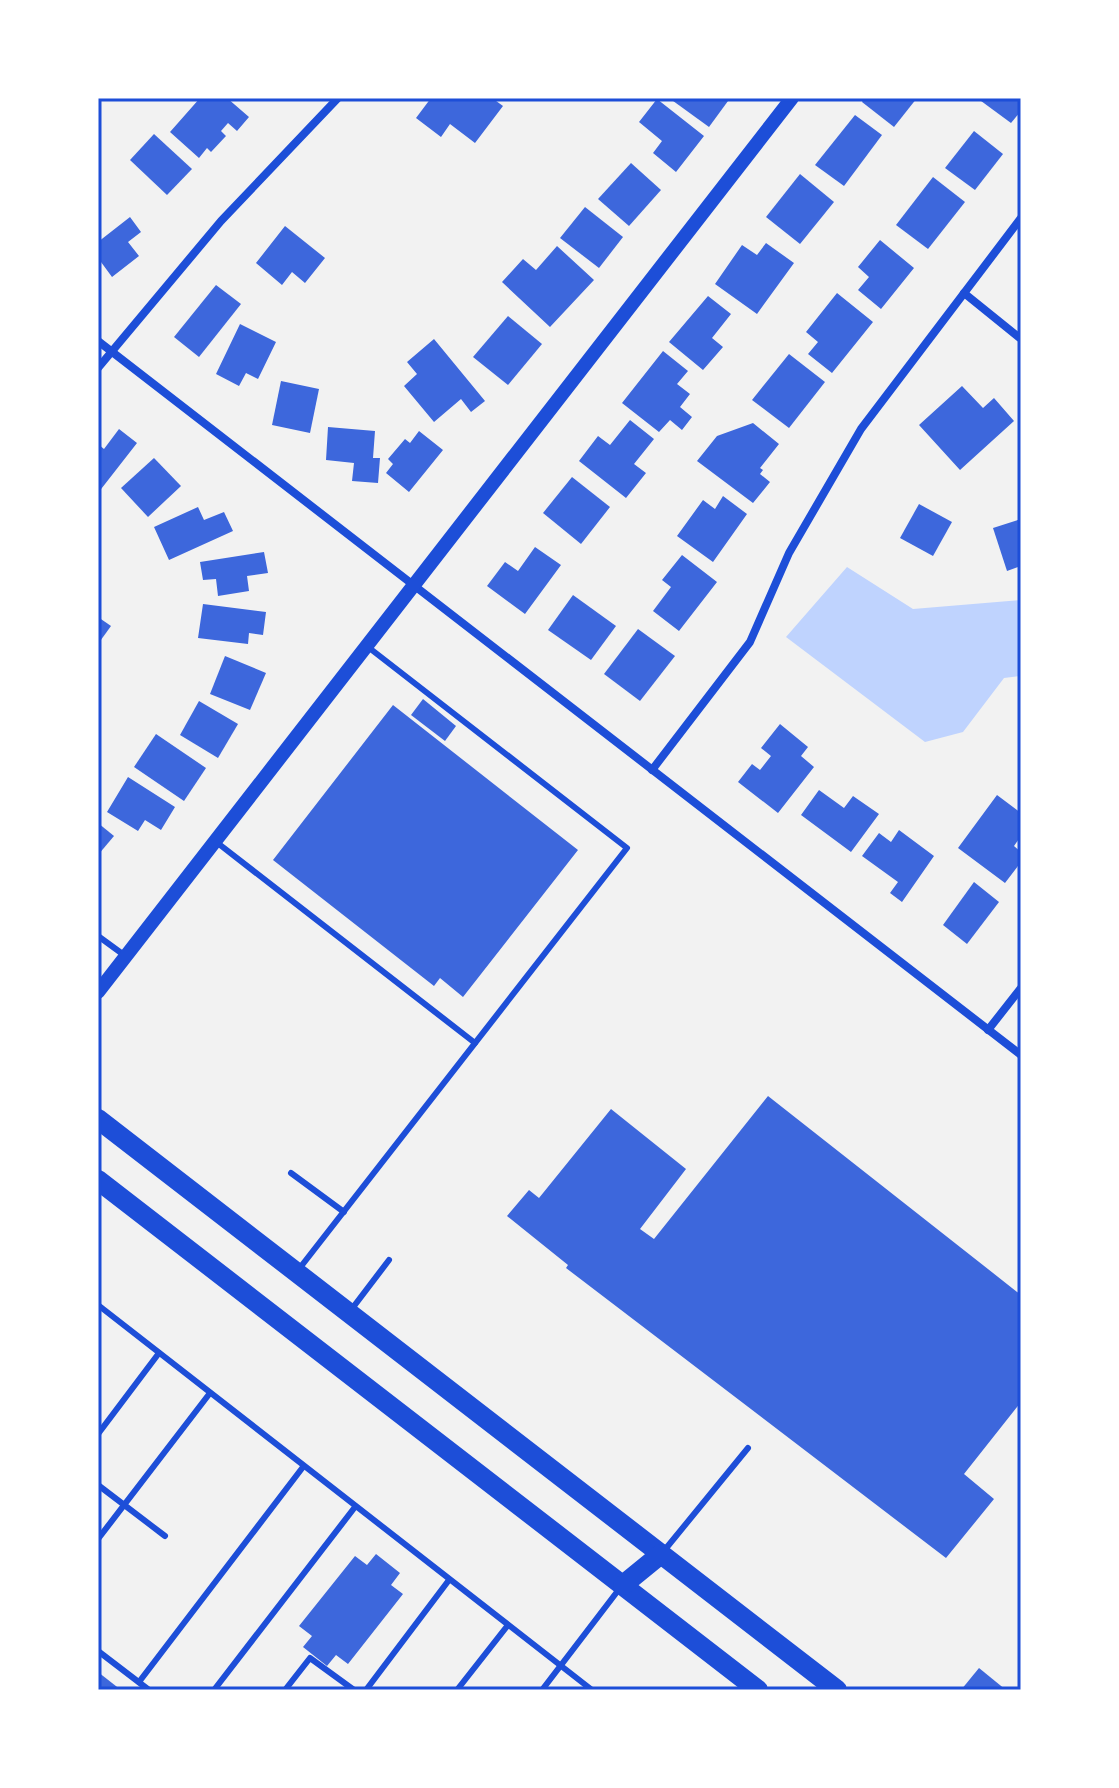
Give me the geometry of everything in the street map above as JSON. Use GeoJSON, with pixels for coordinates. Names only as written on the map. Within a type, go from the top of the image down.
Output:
{"type":"FeatureCollection","features":[{"type":"Feature","properties":{"kind":"highway"},"geometry":{"type":"LineString","coordinates":[[98,1119],[837,1690]]}},
{"type":"Feature","properties":{"kind":"highway"},"geometry":{"type":"LineString","coordinates":[[98,1180],[758,1690]]}},
{"type":"Feature","properties":{"kind":"highway"},"geometry":{"type":"LineString","coordinates":[[623,1585],[661,1554]]}},
{"type":"Feature","properties":{"kind":"street"},"geometry":{"type":"LineString","coordinates":[[98,368],[221,221],[338,98]]}},
{"type":"Feature","properties":{"kind":"street"},"geometry":{"type":"LineString","coordinates":[[98,992],[792,98]]}},
{"type":"Feature","properties":{"kind":"street"},"geometry":{"type":"LineString","coordinates":[[652,770],[750,642],[789,553],[861,429],[1021,218]]}},
{"type":"Feature","properties":{"kind":"street"},"geometry":{"type":"LineString","coordinates":[[964,293],[1021,339]]}},
{"type":"Feature","properties":{"kind":"street"},"geometry":{"type":"LineString","coordinates":[[98,341],[1021,1055]]}},
{"type":"Feature","properties":{"kind":"street"},"geometry":{"type":"LineString","coordinates":[[988,1030],[1021,988]]}},
{"type":"Feature","properties":{"kind":"lane"},"geometry":{"type":"LineString","coordinates":[[297,1272],[627,848],[366,645]]}},
{"type":"Feature","properties":{"kind":"lane"},"geometry":{"type":"LineString","coordinates":[[215,841],[475,1043]]}},
{"type":"Feature","properties":{"kind":"lane"},"geometry":{"type":"LineString","coordinates":[[98,936],[126,957]]}},
{"type":"Feature","properties":{"kind":"lane"},"geometry":{"type":"LineString","coordinates":[[291,1173],[344,1212]]}},
{"type":"Feature","properties":{"kind":"lane"},"geometry":{"type":"LineString","coordinates":[[349,1313],[389,1260]]}},
{"type":"Feature","properties":{"kind":"lane"},"geometry":{"type":"LineString","coordinates":[[98,1306],[592,1690]]}},
{"type":"Feature","properties":{"kind":"lane"},"geometry":{"type":"LineString","coordinates":[[98,1434],[159,1353]]}},
{"type":"Feature","properties":{"kind":"lane"},"geometry":{"type":"LineString","coordinates":[[98,1539],[210,1393]]}},
{"type":"Feature","properties":{"kind":"lane"},"geometry":{"type":"LineString","coordinates":[[661,1554],[748,1448]]}},
{"type":"Feature","properties":{"kind":"lane"},"geometry":{"type":"LineString","coordinates":[[139,1682],[303,1467]]}},
{"type":"Feature","properties":{"kind":"lane"},"geometry":{"type":"LineString","coordinates":[[98,1485],[165,1536]]}},
{"type":"Feature","properties":{"kind":"lane"},"geometry":{"type":"LineString","coordinates":[[214,1690],[355,1507]]}},
{"type":"Feature","properties":{"kind":"lane"},"geometry":{"type":"LineString","coordinates":[[366,1690],[449,1580]]}},
{"type":"Feature","properties":{"kind":"lane"},"geometry":{"type":"LineString","coordinates":[[542,1690],[623,1585]]}},
{"type":"Feature","properties":{"kind":"lane"},"geometry":{"type":"LineString","coordinates":[[457,1690],[508,1625]]}},
{"type":"Feature","properties":{"kind":"lane"},"geometry":{"type":"LineString","coordinates":[[98,1651],[149,1690]]}},
{"type":"Feature","properties":{"kind":"lane"},"geometry":{"type":"LineString","coordinates":[[285,1690],[310,1658],[354,1690]]}},
{"type":"Feature","properties":{"kind":"water"},"geometry":{"type":"Polygon","coordinates":[[[847,567],[913,609],[1021,600],[1021,676],[1004,678],[963,732],[925,742],[786,637],[847,567]]]}},
{"type":"Feature","properties":{"kind":"building"},"geometry":{"type":"Polygon","coordinates":[[[200,98],[227,98],[249,117],[237,131],[228,123],[221,131],[226,136],[211,152],[207,148],[199,158],[170,132],[200,98]]]}},
{"type":"Feature","properties":{"kind":"building"},"geometry":{"type":"Polygon","coordinates":[[[431,98],[492,98],[503,106],[475,143],[450,124],[441,137],[416,118],[431,98]]]}},
{"type":"Feature","properties":{"kind":"building"},"geometry":{"type":"Polygon","coordinates":[[[669,98],[723,98],[728,101],[709,127],[669,98]]]}},
{"type":"Feature","properties":{"kind":"building"},"geometry":{"type":"Polygon","coordinates":[[[864,98],[917,98],[894,127],[862,102],[864,98]]]}},
{"type":"Feature","properties":{"kind":"building"},"geometry":{"type":"Polygon","coordinates":[[[977,98],[1021,98],[1021,111],[1011,123],[977,98]]]}},
{"type":"Feature","properties":{"kind":"building"},"geometry":{"type":"Polygon","coordinates":[[[657,99],[704,136],[676,172],[653,153],[662,141],[639,122],[657,99]]]}},
{"type":"Feature","properties":{"kind":"building"},"geometry":{"type":"Polygon","coordinates":[[[855,115],[882,135],[844,186],[815,165],[855,115]]]}},
{"type":"Feature","properties":{"kind":"building"},"geometry":{"type":"Polygon","coordinates":[[[974,131],[1003,154],[975,190],[945,168],[974,131]]]}},
{"type":"Feature","properties":{"kind":"building"},"geometry":{"type":"Polygon","coordinates":[[[154,134],[192,169],[167,195],[130,160],[154,134]]]}},
{"type":"Feature","properties":{"kind":"building"},"geometry":{"type":"Polygon","coordinates":[[[631,163],[661,190],[629,226],[598,199],[631,163]]]}},
{"type":"Feature","properties":{"kind":"building"},"geometry":{"type":"Polygon","coordinates":[[[800,174],[834,202],[800,244],[766,217],[800,174]]]}},
{"type":"Feature","properties":{"kind":"building"},"geometry":{"type":"Polygon","coordinates":[[[933,177],[965,202],[928,249],[896,225],[933,177]]]}},
{"type":"Feature","properties":{"kind":"building"},"geometry":{"type":"Polygon","coordinates":[[[585,207],[623,237],[599,268],[560,238],[585,207]]]}},
{"type":"Feature","properties":{"kind":"building"},"geometry":{"type":"Polygon","coordinates":[[[130,217],[141,232],[128,242],[139,256],[112,277],[101,262],[98,265],[98,242],[130,217]]]}},
{"type":"Feature","properties":{"kind":"building"},"geometry":{"type":"Polygon","coordinates":[[[285,226],[325,258],[305,283],[292,272],[282,285],[256,263],[285,226]]]}},
{"type":"Feature","properties":{"kind":"building"},"geometry":{"type":"Polygon","coordinates":[[[880,240],[914,268],[881,309],[858,290],[869,277],[858,267],[880,240]]]}},
{"type":"Feature","properties":{"kind":"building"},"geometry":{"type":"Polygon","coordinates":[[[766,243],[794,263],[757,314],[715,284],[742,245],[757,255],[766,243]]]}},
{"type":"Feature","properties":{"kind":"building"},"geometry":{"type":"Polygon","coordinates":[[[557,246],[594,280],[550,327],[502,282],[523,259],[536,270],[557,246]]]}},
{"type":"Feature","properties":{"kind":"building"},"geometry":{"type":"Polygon","coordinates":[[[216,285],[241,304],[199,357],[174,337],[216,285]]]}},
{"type":"Feature","properties":{"kind":"building"},"geometry":{"type":"Polygon","coordinates":[[[837,293],[873,322],[832,373],[808,354],[818,342],[806,332],[837,293]]]}},
{"type":"Feature","properties":{"kind":"building"},"geometry":{"type":"Polygon","coordinates":[[[708,296],[731,314],[712,338],[723,347],[703,370],[669,342],[708,296]]]}},
{"type":"Feature","properties":{"kind":"building"},"geometry":{"type":"Polygon","coordinates":[[[508,316],[542,344],[508,385],[473,357],[508,316]]]}},
{"type":"Feature","properties":{"kind":"building"},"geometry":{"type":"Polygon","coordinates":[[[240,324],[276,342],[258,379],[246,373],[239,386],[216,374],[240,324]]]}},
{"type":"Feature","properties":{"kind":"building"},"geometry":{"type":"Polygon","coordinates":[[[434,339],[485,401],[471,412],[461,399],[434,422],[404,386],[417,374],[407,362],[434,339]]]}},
{"type":"Feature","properties":{"kind":"building"},"geometry":{"type":"Polygon","coordinates":[[[663,351],[688,371],[677,384],[690,394],[680,407],[692,417],[682,430],[670,420],[659,432],[622,403],[663,351]]]}},
{"type":"Feature","properties":{"kind":"building"},"geometry":{"type":"Polygon","coordinates":[[[789,354],[825,382],[789,428],[752,400],[789,354]]]}},
{"type":"Feature","properties":{"kind":"building"},"geometry":{"type":"Polygon","coordinates":[[[281,381],[319,389],[310,433],[272,425],[281,381]]]}},
{"type":"Feature","properties":{"kind":"building"},"geometry":{"type":"Polygon","coordinates":[[[962,386],[983,408],[994,398],[1014,421],[960,470],[919,425],[962,386]]]}},
{"type":"Feature","properties":{"kind":"building"},"geometry":{"type":"Polygon","coordinates":[[[630,420],[654,439],[634,464],[646,473],[626,498],[579,461],[598,436],[610,445],[630,420]]]}},
{"type":"Feature","properties":{"kind":"building"},"geometry":{"type":"Polygon","coordinates":[[[753,423],[779,444],[760,468],[763,470],[760,474],[770,482],[753,503],[697,461],[717,436],[753,423]]]}},
{"type":"Feature","properties":{"kind":"building"},"geometry":{"type":"Polygon","coordinates":[[[328,427],[375,431],[373,458],[380,458],[378,483],[352,481],[354,463],[326,460],[328,427]]]}},
{"type":"Feature","properties":{"kind":"building"},"geometry":{"type":"Polygon","coordinates":[[[119,429],[137,443],[98,493],[98,444],[104,449],[119,429]]]}},
{"type":"Feature","properties":{"kind":"building"},"geometry":{"type":"Polygon","coordinates":[[[419,431],[443,450],[409,492],[386,473],[393,464],[388,459],[405,439],[410,443],[419,431]]]}},
{"type":"Feature","properties":{"kind":"building"},"geometry":{"type":"Polygon","coordinates":[[[154,458],[181,486],[148,517],[121,488],[154,458]]]}},
{"type":"Feature","properties":{"kind":"building"},"geometry":{"type":"Polygon","coordinates":[[[572,477],[610,507],[581,544],[543,513],[572,477]]]}},
{"type":"Feature","properties":{"kind":"building"},"geometry":{"type":"Polygon","coordinates":[[[723,496],[747,514],[713,562],[677,536],[703,500],[715,509],[723,496]]]}},
{"type":"Feature","properties":{"kind":"building"},"geometry":{"type":"Polygon","coordinates":[[[919,504],[952,522],[933,556],[900,538],[919,504]]]}},
{"type":"Feature","properties":{"kind":"building"},"geometry":{"type":"Polygon","coordinates":[[[198,507],[204,520],[224,512],[233,531],[169,560],[154,527],[198,507]]]}},
{"type":"Feature","properties":{"kind":"building"},"geometry":{"type":"Polygon","coordinates":[[[1021,519],[1021,566],[1007,571],[993,528],[1021,519]]]}},
{"type":"Feature","properties":{"kind":"building"},"geometry":{"type":"Polygon","coordinates":[[[535,547],[561,565],[525,614],[487,586],[505,562],[518,571],[535,547]]]}},
{"type":"Feature","properties":{"kind":"building"},"geometry":{"type":"Polygon","coordinates":[[[264,552],[268,573],[247,576],[249,591],[218,596],[216,579],[203,580],[200,562],[264,552]]]}},
{"type":"Feature","properties":{"kind":"building"},"geometry":{"type":"Polygon","coordinates":[[[682,555],[717,582],[679,631],[653,611],[671,587],[662,580],[682,555]]]}},
{"type":"Feature","properties":{"kind":"building"},"geometry":{"type":"Polygon","coordinates":[[[573,595],[616,626],[591,660],[548,630],[573,595]]]}},
{"type":"Feature","properties":{"kind":"building"},"geometry":{"type":"Polygon","coordinates":[[[203,604],[266,612],[263,635],[249,633],[248,644],[198,638],[203,604]]]}},
{"type":"Feature","properties":{"kind":"building"},"geometry":{"type":"Polygon","coordinates":[[[98,617],[111,626],[98,644],[98,617]]]}},
{"type":"Feature","properties":{"kind":"building"},"geometry":{"type":"Polygon","coordinates":[[[638,629],[675,656],[640,701],[604,674],[638,629]]]}},
{"type":"Feature","properties":{"kind":"building"},"geometry":{"type":"Polygon","coordinates":[[[225,656],[266,673],[250,710],[210,694],[225,656]]]}},
{"type":"Feature","properties":{"kind":"building"},"geometry":{"type":"Polygon","coordinates":[[[423,699],[456,726],[445,741],[411,715],[423,699]]]}},
{"type":"Feature","properties":{"kind":"building"},"geometry":{"type":"Polygon","coordinates":[[[199,701],[238,724],[218,758],[180,735],[199,701]]]}},
{"type":"Feature","properties":{"kind":"building"},"geometry":{"type":"Polygon","coordinates":[[[393,705],[578,850],[463,997],[440,978],[434,986],[273,860],[393,705]]]}},
{"type":"Feature","properties":{"kind":"building"},"geometry":{"type":"Polygon","coordinates":[[[780,724],[808,747],[801,756],[814,767],[778,813],[738,782],[752,764],[760,770],[771,756],[761,748],[780,724]]]}},
{"type":"Feature","properties":{"kind":"building"},"geometry":{"type":"Polygon","coordinates":[[[156,734],[206,768],[184,801],[134,767],[156,734]]]}},
{"type":"Feature","properties":{"kind":"building"},"geometry":{"type":"Polygon","coordinates":[[[128,777],[175,807],[161,830],[145,820],[138,831],[107,812],[128,777]]]}},
{"type":"Feature","properties":{"kind":"building"},"geometry":{"type":"Polygon","coordinates":[[[819,790],[844,808],[853,796],[879,814],[851,852],[801,815],[819,790]]]}},
{"type":"Feature","properties":{"kind":"building"},"geometry":{"type":"Polygon","coordinates":[[[997,795],[1021,813],[1021,836],[1014,846],[1021,852],[1021,862],[1005,883],[958,848],[997,795]]]}},
{"type":"Feature","properties":{"kind":"building"},"geometry":{"type":"Polygon","coordinates":[[[98,823],[114,836],[98,855],[98,823]]]}},
{"type":"Feature","properties":{"kind":"building"},"geometry":{"type":"Polygon","coordinates":[[[899,830],[934,856],[902,902],[890,893],[898,882],[862,856],[879,833],[891,842],[899,830]]]}},
{"type":"Feature","properties":{"kind":"building"},"geometry":{"type":"Polygon","coordinates":[[[974,882],[999,902],[967,944],[943,925],[974,882]]]}},
{"type":"Feature","properties":{"kind":"building"},"geometry":{"type":"Polygon","coordinates":[[[768,1096],[1021,1295],[1021,1402],[964,1474],[994,1499],[946,1558],[566,1268],[568,1265],[507,1216],[529,1190],[539,1198],[611,1109],[686,1169],[640,1229],[654,1239],[768,1096]]]}},
{"type":"Feature","properties":{"kind":"building"},"geometry":{"type":"Polygon","coordinates":[[[376,1554],[400,1573],[391,1585],[403,1594],[348,1664],[336,1655],[327,1666],[303,1647],[312,1636],[299,1626],[355,1556],[367,1565],[376,1554]]]}},
{"type":"Feature","properties":{"kind":"building"},"geometry":{"type":"Polygon","coordinates":[[[979,1668],[1006,1690],[961,1690],[979,1668]]]}},
{"type":"Feature","properties":{"kind":"building"},"geometry":{"type":"Polygon","coordinates":[[[98,1672],[121,1690],[98,1690],[98,1672]]]}}]}
